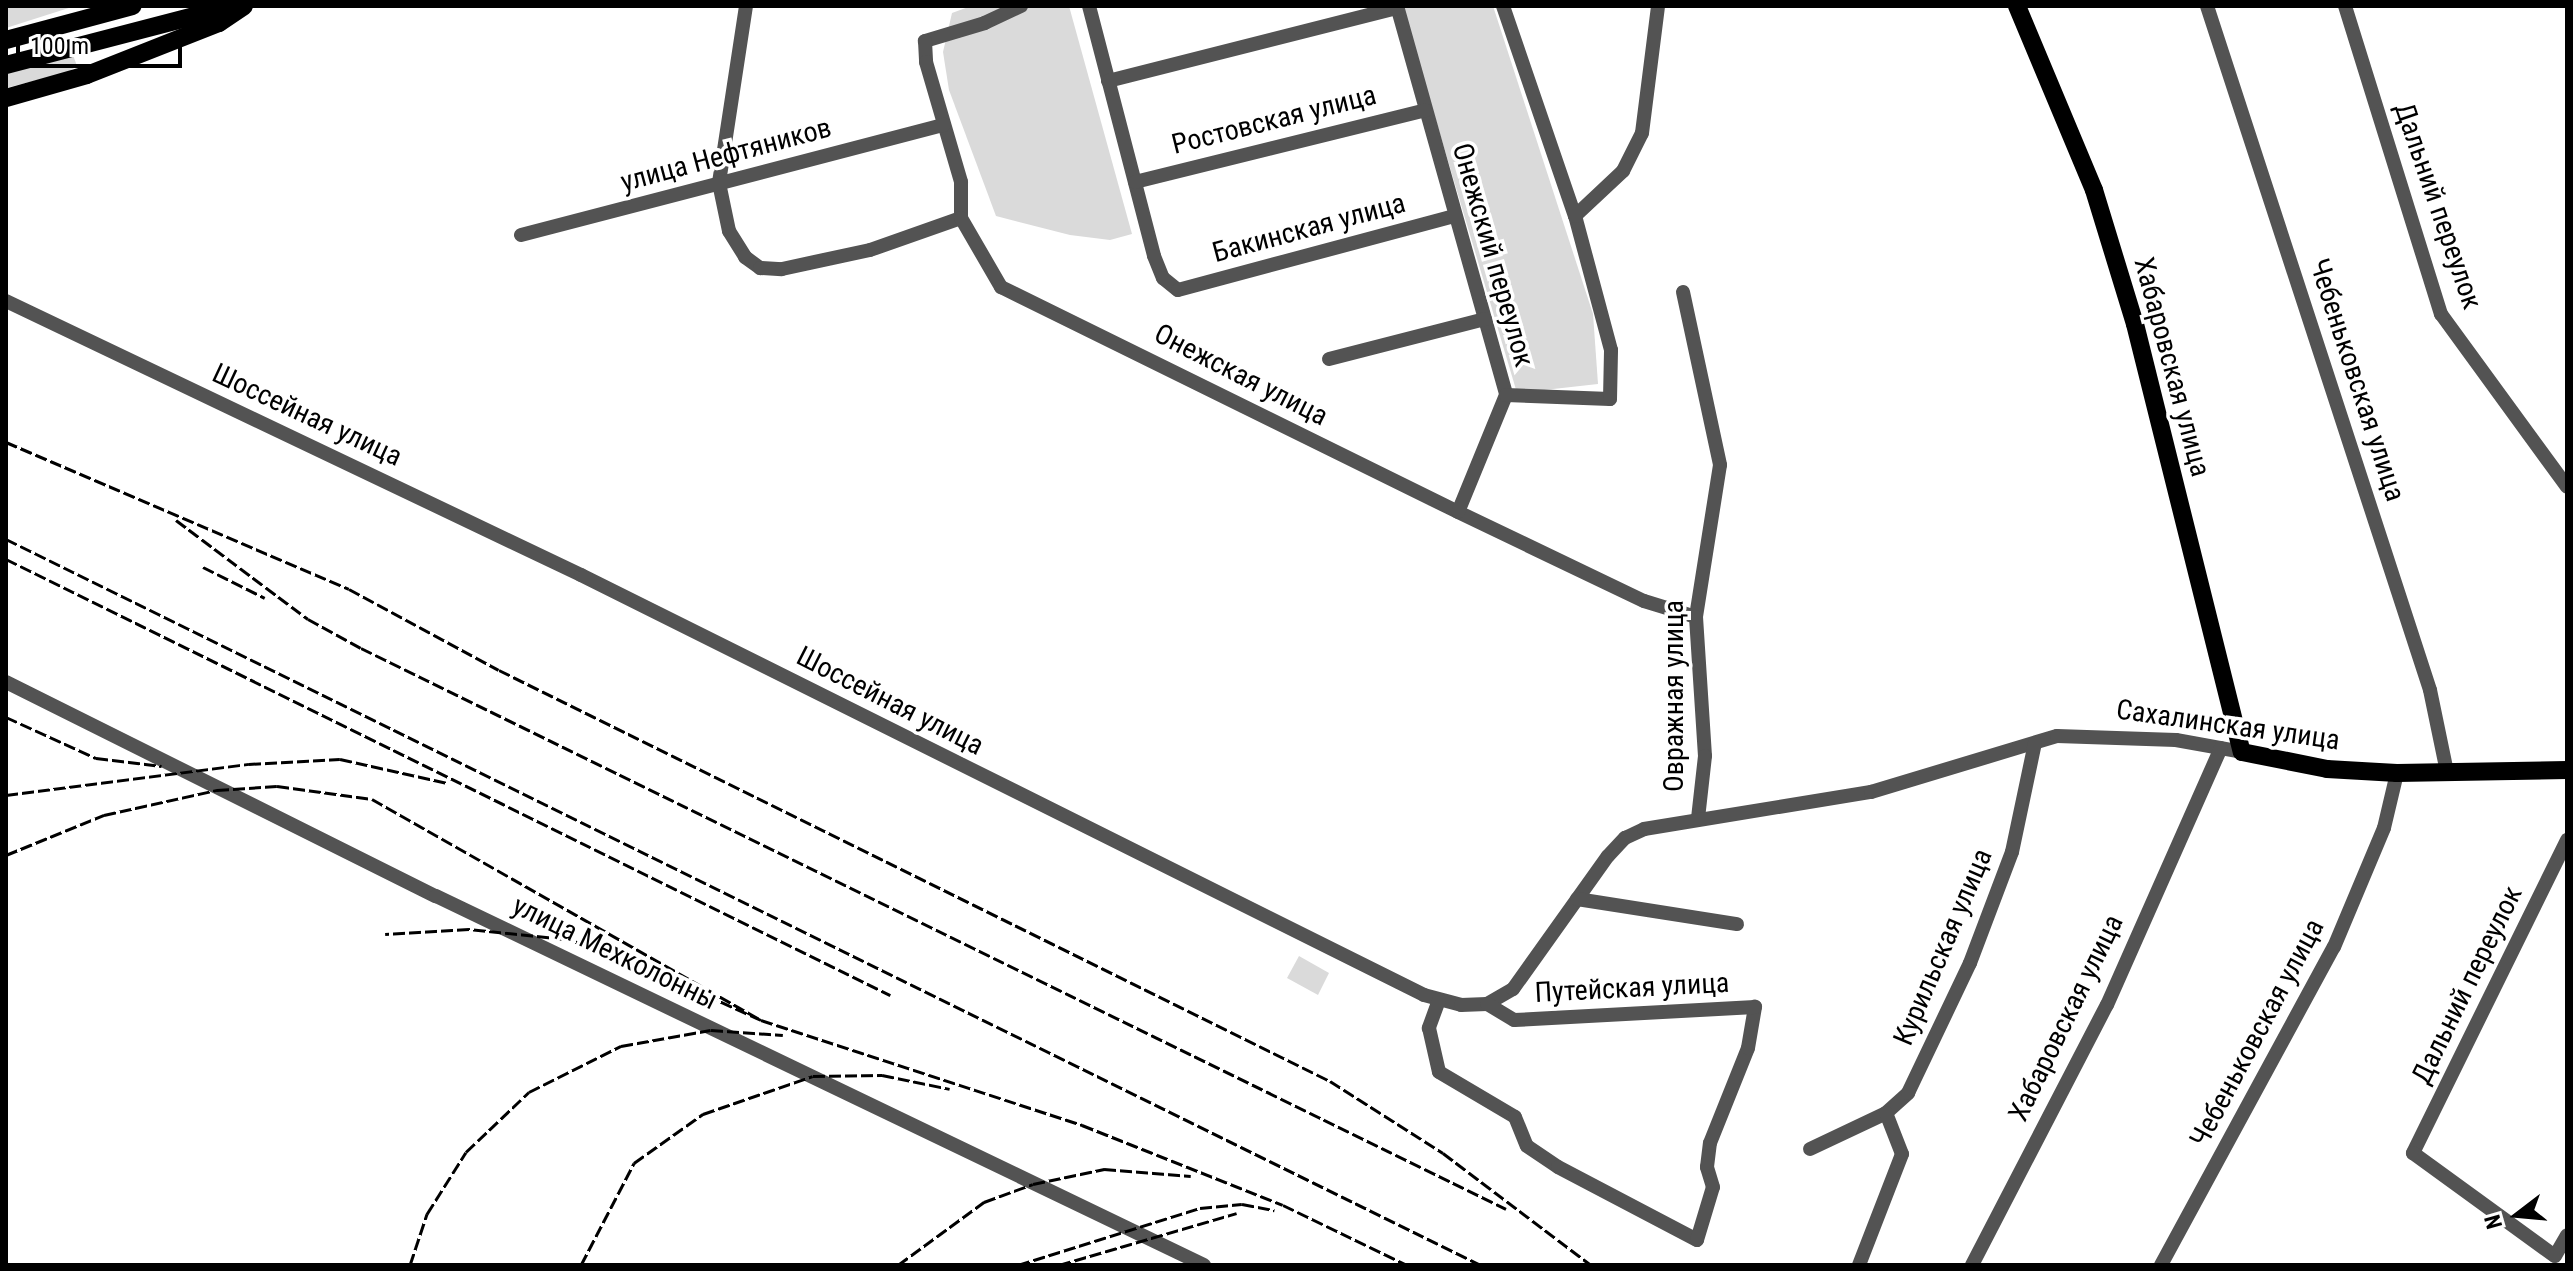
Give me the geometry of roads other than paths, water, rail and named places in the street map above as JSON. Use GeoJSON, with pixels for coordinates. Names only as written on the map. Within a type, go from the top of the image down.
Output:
{"type":"FeatureCollection","features":[{"type":"Feature","properties":{"kind":"main road"},"geometry":{"type":"LineString","coordinates":[[6,40],[88,13],[133,6]]}},
{"type":"Feature","properties":{"kind":"main road"},"geometry":{"type":"LineString","coordinates":[[6,65],[232,6]]}},
{"type":"Feature","properties":{"kind":"main road"},"geometry":{"type":"LineString","coordinates":[[6,98],[87,75],[219,23],[244,6]]}},
{"type":"Feature","properties":{"kind":"main road","name":"Хабаровская улица"},"geometry":{"type":"LineString","coordinates":[[2017,6],[2094,190],[2135,324],[2242,752]]}},
{"type":"Feature","properties":{"kind":"main road"},"geometry":{"type":"LineString","coordinates":[[85,44],[96,60],[87,75]]}},
{"type":"Feature","properties":{"kind":"main road","name":"Сахалинская улица"},"geometry":{"type":"LineString","coordinates":[[2242,752],[2327,769],[2397,773],[2567,770]]}},
{"type":"Feature","properties":{"kind":"street"},"geometry":{"type":"LineString","coordinates":[[746,6],[719,183],[729,231],[745,257],[760,268],[782,269],[870,250],[961,218]]}},
{"type":"Feature","properties":{"kind":"street","name":"Онежская улица"},"geometry":{"type":"LineString","coordinates":[[1021,6],[985,23],[925,41],[926,62],[961,182],[961,218],[1001,287],[1644,601],[1696,617]]}},
{"type":"Feature","properties":{"kind":"street"},"geometry":{"type":"LineString","coordinates":[[1089,6],[1135,182]]}},
{"type":"Feature","properties":{"kind":"street"},"geometry":{"type":"LineString","coordinates":[[1503,6],[1575,216],[1611,350],[1610,399],[1506,395]]}},
{"type":"Feature","properties":{"kind":"street"},"geometry":{"type":"LineString","coordinates":[[1575,216],[1623,171],[1642,133],[1658,6]]}},
{"type":"Feature","properties":{"kind":"street","name":"Чебеньковская улица"},"geometry":{"type":"LineString","coordinates":[[2207,6],[2430,690],[2447,772]]}},
{"type":"Feature","properties":{"kind":"street","name":"Дальний переулок"},"geometry":{"type":"LineString","coordinates":[[2345,6],[2441,314],[2567,487]]}},
{"type":"Feature","properties":{"kind":"street"},"geometry":{"type":"LineString","coordinates":[[1108,81],[1397,7]]}},
{"type":"Feature","properties":{"kind":"street","name":"Онежский переулок"},"geometry":{"type":"LineString","coordinates":[[1397,7],[1506,395],[1458,512]]}},
{"type":"Feature","properties":{"kind":"street","name":"Ростовская улица"},"geometry":{"type":"LineString","coordinates":[[1135,182],[1425,110]]}},
{"type":"Feature","properties":{"kind":"street","name":"улица Нефтяников"},"geometry":{"type":"LineString","coordinates":[[521,235],[944,125]]}},
{"type":"Feature","properties":{"kind":"street","name":"Бакинская улица"},"geometry":{"type":"LineString","coordinates":[[1135,182],[1154,256],[1163,278],[1178,290],[1454,216]]}},
{"type":"Feature","properties":{"kind":"street","name":"Овражная улица"},"geometry":{"type":"LineString","coordinates":[[1683,292],[1720,465],[1696,617],[1705,756],[1698,818]]}},
{"type":"Feature","properties":{"kind":"street","name":"Шоссейная улица"},"geometry":{"type":"LineString","coordinates":[[6,301],[581,575],[1439,1000],[1487,1004]]}},
{"type":"Feature","properties":{"kind":"street"},"geometry":{"type":"LineString","coordinates":[[1329,359],[1485,319]]}},
{"type":"Feature","properties":{"kind":"street","name":"улица Мехколонны"},"geometry":{"type":"LineString","coordinates":[[6,682],[422,890],[1204,1265]]}},
{"type":"Feature","properties":{"kind":"street","name":"Сахалинская улица"},"geometry":{"type":"LineString","coordinates":[[1698,818],[1871,792],[2035,743],[2094,734],[2242,752]]}},
{"type":"Feature","properties":{"kind":"street","name":"Курильская улица"},"geometry":{"type":"LineString","coordinates":[[1810,1149],[1886,1113],[1908,1093],[1970,963],[2012,852],[2035,743]]}},
{"type":"Feature","properties":{"kind":"street","name":"Хабаровская улица"},"geometry":{"type":"LineString","coordinates":[[1972,1265],[2107,1005],[2221,748]]}},
{"type":"Feature","properties":{"kind":"street","name":"Чебеньковская улица"},"geometry":{"type":"LineString","coordinates":[[2161,1265],[2334,947],[2384,828],[2397,773]]}},
{"type":"Feature","properties":{"kind":"street"},"geometry":{"type":"LineString","coordinates":[[1487,1004],[1513,989],[1625,838],[1698,818]]}},
{"type":"Feature","properties":{"kind":"street","name":"Дальний переулок"},"geometry":{"type":"LineString","coordinates":[[2567,840],[2413,1153],[2555,1256],[2567,1235]]}},
{"type":"Feature","properties":{"kind":"street"},"geometry":{"type":"LineString","coordinates":[[1577,899],[1737,924]]}},
{"type":"Feature","properties":{"kind":"street","name":"Путейская улица"},"geometry":{"type":"LineString","coordinates":[[1439,1000],[1429,1028],[1439,1072],[1515,1117],[1527,1146],[1697,1240],[1707,1219],[1713,1187],[1707,1167],[1710,1143],[1748,1048],[1755,1007],[1514,1020],[1487,1004]]}},
{"type":"Feature","properties":{"kind":"street"},"geometry":{"type":"LineString","coordinates":[[1859,1265],[1902,1154],[1886,1113]]}},
{"type":"Feature","properties":{"kind":"railway"},"geometry":{"type":"LineString","coordinates":[[6,442],[349,589],[499,670],[1330,1081],[1443,1153],[1591,1265]]}},
{"type":"Feature","properties":{"kind":"railway"},"geometry":{"type":"LineString","coordinates":[[176,520],[308,619],[361,648],[1506,1209]]}},
{"type":"Feature","properties":{"kind":"railway"},"geometry":{"type":"LineString","coordinates":[[6,539],[1481,1265]]}},
{"type":"Feature","properties":{"kind":"railway"},"geometry":{"type":"LineString","coordinates":[[6,559],[890,995]]}},
{"type":"Feature","properties":{"kind":"railway"},"geometry":{"type":"LineString","coordinates":[[203,567],[265,598]]}},
{"type":"Feature","properties":{"kind":"railway"},"geometry":{"type":"LineString","coordinates":[[6,717],[96,758],[162,766]]}},
{"type":"Feature","properties":{"kind":"railway"},"geometry":{"type":"LineString","coordinates":[[6,795],[249,764],[340,759],[447,783]]}},
{"type":"Feature","properties":{"kind":"railway"},"geometry":{"type":"LineString","coordinates":[[6,855],[104,815],[217,790],[277,786],[372,799],[761,1020],[603,948],[565,939],[469,929],[385,934]]}},
{"type":"Feature","properties":{"kind":"railway"},"geometry":{"type":"LineString","coordinates":[[761,1020],[1082,1125],[1283,1205],[1407,1265]]}},
{"type":"Feature","properties":{"kind":"railway"},"geometry":{"type":"LineString","coordinates":[[410,1265],[427,1214],[466,1152],[529,1092],[621,1046],[711,1030],[783,1035]]}},
{"type":"Feature","properties":{"kind":"railway"},"geometry":{"type":"LineString","coordinates":[[581,1265],[634,1163],[703,1114],[813,1076],[882,1075],[950,1089]]}},
{"type":"Feature","properties":{"kind":"railway"},"geometry":{"type":"LineString","coordinates":[[898,1265],[984,1202],[1033,1184],[1104,1169],[1191,1176]]}},
{"type":"Feature","properties":{"kind":"railway"},"geometry":{"type":"LineString","coordinates":[[1018,1265],[1200,1208],[1242,1204],[1274,1210]]}},
{"type":"Feature","properties":{"kind":"railway"},"geometry":{"type":"LineString","coordinates":[[1059,1265],[1237,1213]]}}]}
